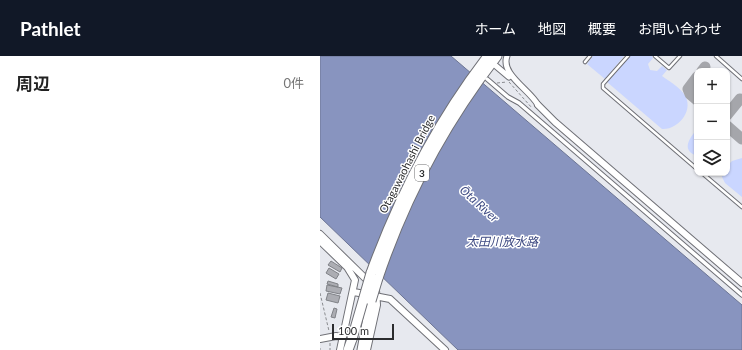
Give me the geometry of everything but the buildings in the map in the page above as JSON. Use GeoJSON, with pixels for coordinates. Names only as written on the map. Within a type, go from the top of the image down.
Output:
{"type":"FeatureCollection","features":[{"type":"Feature","properties":{"kind":"highway"},"geometry":{"type":"LineString","coordinates":[[479,74],[481,56]]}},
{"type":"Feature","properties":{"kind":"highway","name":"3"},"geometry":{"type":"LineString","coordinates":[[479,74],[488,56]]}},
{"type":"Feature","properties":{"kind":"highway","name":"3"},"geometry":{"type":"LineString","coordinates":[[479,74],[497,56]]}},
{"type":"Feature","properties":{"kind":"highway","name":"Otagawaohashi Bridge"},"geometry":{"type":"LineString","coordinates":[[374,275],[403,194],[445,115],[479,74]]}},
{"type":"Feature","properties":{"kind":"highway","name":"Otagawaohashi Bridge"},"geometry":{"type":"LineString","coordinates":[[374,275],[428,162],[479,74]]}},
{"type":"Feature","properties":{"kind":"highway","name":"3"},"geometry":{"type":"LineString","coordinates":[[362,350],[374,299],[374,275]]}},
{"type":"Feature","properties":{"kind":"highway","name":"3"},"geometry":{"type":"LineString","coordinates":[[348,350],[347,338],[374,275]]}},
{"type":"Feature","properties":{"kind":"street"},"geometry":{"type":"LineString","coordinates":[[507,56],[497,67],[555,122],[742,283]]}},
{"type":"Feature","properties":{"kind":"street"},"geometry":{"type":"LineString","coordinates":[[507,56],[506,63],[509,73],[523,86],[538,105]]}},
{"type":"Feature","properties":{"kind":"street"},"geometry":{"type":"LineString","coordinates":[[479,74],[535,118],[742,295]]}},
{"type":"Feature","properties":{"kind":"street"},"geometry":{"type":"LineString","coordinates":[[320,234],[374,287],[374,299],[377,305],[367,350]]}},
{"type":"Feature","properties":{"kind":"street"},"geometry":{"type":"LineString","coordinates":[[320,241],[352,273],[355,280],[347,338],[340,350]]}},
{"type":"Feature","properties":{"kind":"street"},"geometry":{"type":"LineString","coordinates":[[354,292],[374,299],[390,299],[400,306],[445,350]]}},
{"type":"Feature","properties":{"kind":"street"},"geometry":{"type":"LineString","coordinates":[[320,339],[329,337],[347,338]]}},
{"type":"Feature","properties":{"kind":"lane"},"geometry":{"type":"LineString","coordinates":[[585,62],[590,56]]}},
{"type":"Feature","properties":{"kind":"lane"},"geometry":{"type":"LineString","coordinates":[[628,56],[603,84],[603,88],[694,166]]}},
{"type":"Feature","properties":{"kind":"lane"},"geometry":{"type":"LineString","coordinates":[[655,56],[669,68],[680,56]]}},
{"type":"Feature","properties":{"kind":"lane"},"geometry":{"type":"LineString","coordinates":[[716,56],[742,79]]}},
{"type":"Feature","properties":{"kind":"lane"},"geometry":{"type":"LineString","coordinates":[[705,176],[742,208]]}},
{"type":"Feature","properties":{"kind":"path"},"geometry":{"type":"LineString","coordinates":[[497,83],[507,82],[534,111],[535,118]]}},
{"type":"Feature","properties":{"kind":"path"},"geometry":{"type":"LineString","coordinates":[[320,293],[329,337],[330,350]]}},
{"type":"Feature","properties":{"kind":"shaded area"},"geometry":{"type":"Polygon","coordinates":[[[593,56],[624,56],[605,79],[587,64],[593,56]]]}},
{"type":"Feature","properties":{"kind":"shaded area"},"geometry":{"type":"Polygon","coordinates":[[[630,56],[652,56],[653,58],[648,64],[650,70],[657,71],[662,66],[667,70],[662,76],[684,94],[688,106],[684,118],[674,126],[662,129],[607,82],[630,56]]]}},
{"type":"Feature","properties":{"kind":"shaded area"},"geometry":{"type":"Polygon","coordinates":[[[694,133],[694,155],[689,151],[688,147],[694,133]]]}},
{"type":"Feature","properties":{"kind":"shaded area"},"geometry":{"type":"Polygon","coordinates":[[[742,158],[742,197],[725,183],[722,177],[730,176],[730,163],[742,158]]]}},
{"type":"Feature","properties":{"kind":"water","name":"太田川放水路"},"geometry":{"type":"Polygon","coordinates":[[[320,56],[451,56],[742,305],[742,350],[458,350],[320,217],[320,56]]]}},
{"type":"Feature","properties":{"kind":"taxiway"},"geometry":{"type":"LineString","coordinates":[[694,81],[688,89],[690,94],[694,97]]}},
{"type":"Feature","properties":{"kind":"taxiway"},"geometry":{"type":"LineString","coordinates":[[730,111],[740,99]]}},
{"type":"Feature","properties":{"kind":"taxiway"},"geometry":{"type":"LineString","coordinates":[[730,129],[742,139]]}},
{"type":"Feature","properties":{"kind":"water label","name":"Ōta River"},"geometry":{"type":"Point","coordinates":[479,204]}}]}
